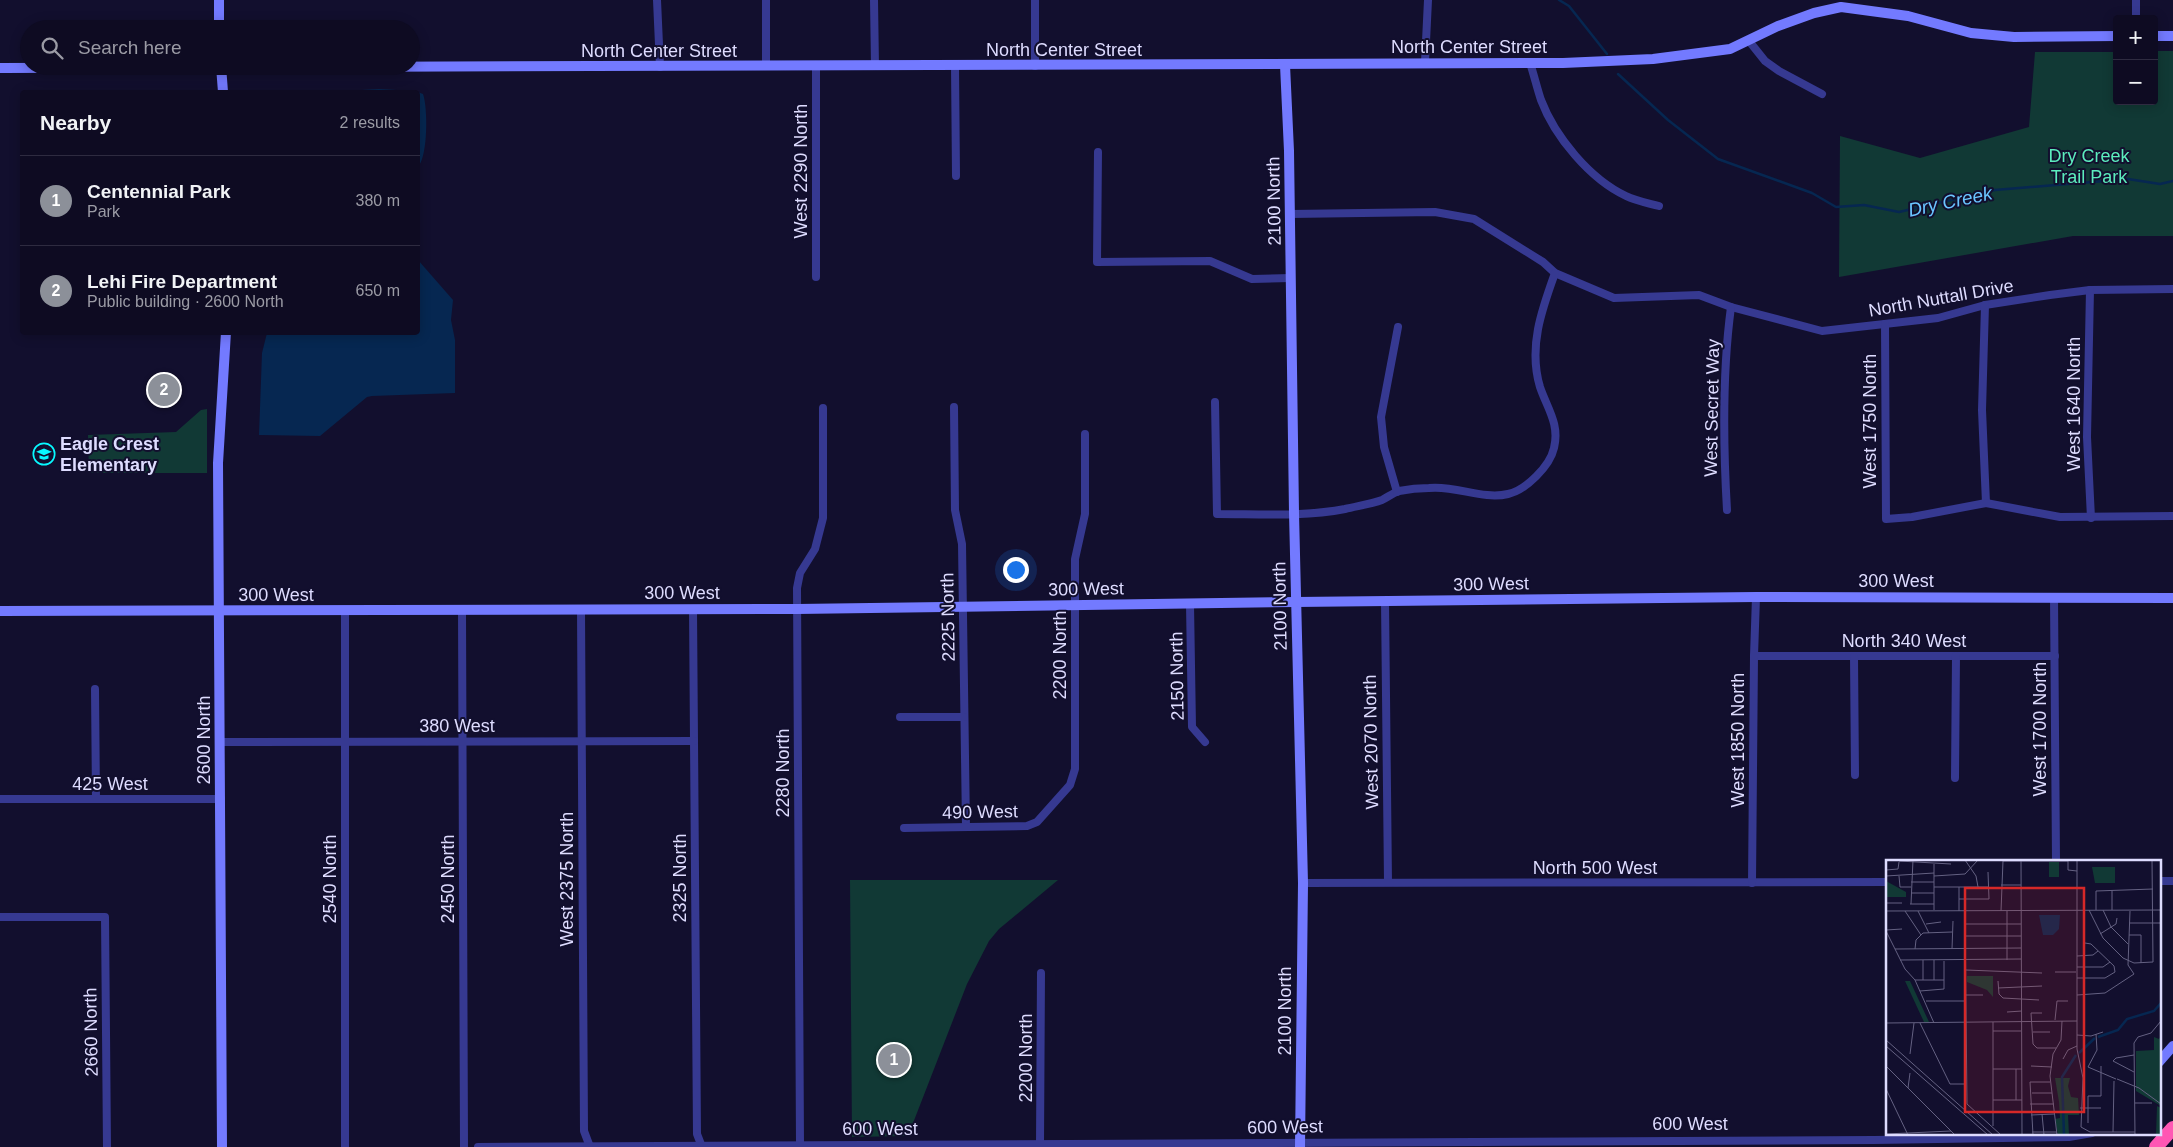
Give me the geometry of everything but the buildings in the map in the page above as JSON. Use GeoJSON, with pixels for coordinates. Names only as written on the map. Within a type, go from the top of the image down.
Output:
{"type":"FeatureCollection","features":[{"type":"Feature","properties":{"kind":"highway"},"geometry":{"type":"LineString","coordinates":[[2156,1147],[2173,1128]]}},
{"type":"Feature","properties":{"kind":"street"},"geometry":{"type":"LineString","coordinates":[[219,0],[219,20]]}},
{"type":"Feature","properties":{"kind":"street"},"geometry":{"type":"LineString","coordinates":[[657,0],[660,67]]}},
{"type":"Feature","properties":{"kind":"street"},"geometry":{"type":"LineString","coordinates":[[766,0],[766,66]]}},
{"type":"Feature","properties":{"kind":"street"},"geometry":{"type":"LineString","coordinates":[[874,0],[875,66]]}},
{"type":"Feature","properties":{"kind":"street"},"geometry":{"type":"LineString","coordinates":[[1035,0],[1035,66]]}},
{"type":"Feature","properties":{"kind":"street"},"geometry":{"type":"LineString","coordinates":[[1425,62],[1428,0]]}},
{"type":"Feature","properties":{"kind":"street"},"geometry":{"type":"LineString","coordinates":[[2136,0],[2136,15]]}},
{"type":"Feature","properties":{"kind":"street","name":"North Center Street"},"geometry":{"type":"LineString","coordinates":[[420,67],[1285,65],[1425,62],[1530,63],[1626,60],[1695,55],[1730,49],[1778,26],[1814,13],[1841,7],[1908,16],[1971,34],[2014,37],[2113,36]]}},
{"type":"Feature","properties":{"kind":"street"},"geometry":{"type":"LineString","coordinates":[[2158,36],[2173,36]]}},
{"type":"Feature","properties":{"kind":"street"},"geometry":{"type":"LineString","coordinates":[[1749,41],[1765,61],[1779,71],[1822,94]]}},
{"type":"Feature","properties":{"kind":"street"},"geometry":{"type":"LineString","coordinates":[[1530,63],[1541,100],[1554,127],[1571,151],[1592,173],[1625,196],[1659,206]]}},
{"type":"Feature","properties":{"kind":"street","name":"2100 North"},"geometry":{"type":"LineString","coordinates":[[1285,65],[1290,214],[1302,883],[1300,1145]]}},
{"type":"Feature","properties":{"kind":"street","name":"West 2290 North"},"geometry":{"type":"LineString","coordinates":[[816,66],[816,276]]}},
{"type":"Feature","properties":{"kind":"street"},"geometry":{"type":"LineString","coordinates":[[955,66],[956,176]]}},
{"type":"Feature","properties":{"kind":"street","name":"North Center Street"},"geometry":{"type":"LineString","coordinates":[[0,68],[20,68]]}},
{"type":"Feature","properties":{"kind":"street"},"geometry":{"type":"LineString","coordinates":[[222,75],[223,90]]}},
{"type":"Feature","properties":{"kind":"street"},"geometry":{"type":"LineString","coordinates":[[1098,152],[1097,262],[1210,261],[1252,279],[1291,278]]}},
{"type":"Feature","properties":{"kind":"street","name":"North Nuttall Drive"},"geometry":{"type":"LineString","coordinates":[[1290,214],[1435,212],[1474,219],[1543,262],[1555,273],[1614,298],[1699,294],[1731,307],[1822,331],[1938,318],[1985,305],[2090,290],[2173,289]]}},
{"type":"Feature","properties":{"kind":"street"},"geometry":{"type":"LineString","coordinates":[[1216,402],[1217,514],[1294,513],[1344,509],[1382,500],[1397,492],[1431,487],[1464,490],[1491,496],[1509,494],[1528,484],[1538,475],[1554,450],[1557,432],[1553,416],[1540,387],[1536,363],[1536,338],[1541,312],[1555,273]]}},
{"type":"Feature","properties":{"kind":"street","name":"West 1640 North"},"geometry":{"type":"LineString","coordinates":[[2090,290],[2087,437],[2091,518]]}},
{"type":"Feature","properties":{"kind":"street"},"geometry":{"type":"LineString","coordinates":[[1985,305],[1982,410],[1986,503],[2060,517],[2173,516]]}},
{"type":"Feature","properties":{"kind":"street","name":"West Secret Way"},"geometry":{"type":"LineString","coordinates":[[1727,510],[1724,417],[1726,343],[1731,307]]}},
{"type":"Feature","properties":{"kind":"street","name":"West 1750 North"},"geometry":{"type":"LineString","coordinates":[[1885,324],[1886,519],[1912,517],[1986,503]]}},
{"type":"Feature","properties":{"kind":"street"},"geometry":{"type":"LineString","coordinates":[[1397,492],[1384,447],[1381,417],[1398,327]]}},
{"type":"Feature","properties":{"kind":"street","name":"2600 North"},"geometry":{"type":"LineString","coordinates":[[222,1147],[218,463],[226,335]]}},
{"type":"Feature","properties":{"kind":"street","name":"2225 North"},"geometry":{"type":"LineString","coordinates":[[954,407],[955,510],[962,544],[966,827]]}},
{"type":"Feature","properties":{"kind":"street","name":"2280 North"},"geometry":{"type":"LineString","coordinates":[[800,1144],[797,588],[800,573],[816,549],[824,518],[822,408]]}},
{"type":"Feature","properties":{"kind":"street","name":"2200 North"},"geometry":{"type":"LineString","coordinates":[[1070,785],[1075,769],[1075,559],[1085,514],[1085,434]]}},
{"type":"Feature","properties":{"kind":"street","name":"West 1700 North"},"geometry":{"type":"LineString","coordinates":[[2054,597],[2056,860]]}},
{"type":"Feature","properties":{"kind":"street","name":"300 West"},"geometry":{"type":"LineString","coordinates":[[0,611],[797,610],[1385,601],[1756,598],[2173,598]]}},
{"type":"Feature","properties":{"kind":"street","name":"West 1850 North"},"geometry":{"type":"LineString","coordinates":[[1752,882],[1756,598]]}},
{"type":"Feature","properties":{"kind":"street","name":"West 2070 North"},"geometry":{"type":"LineString","coordinates":[[1385,601],[1388,882]]}},
{"type":"Feature","properties":{"kind":"street","name":"2150 North"},"geometry":{"type":"LineString","coordinates":[[1190,604],[1192,727],[1205,742]]}},
{"type":"Feature","properties":{"kind":"street","name":"2325 North"},"geometry":{"type":"LineString","coordinates":[[693,609],[697,1134],[702,1146]]}},
{"type":"Feature","properties":{"kind":"street","name":"2450 North"},"geometry":{"type":"LineString","coordinates":[[462,610],[464,1147]]}},
{"type":"Feature","properties":{"kind":"street","name":"West 2375 North"},"geometry":{"type":"LineString","coordinates":[[581,610],[584,1131],[590,1146]]}},
{"type":"Feature","properties":{"kind":"street","name":"2540 North"},"geometry":{"type":"LineString","coordinates":[[345,611],[345,1147]]}},
{"type":"Feature","properties":{"kind":"street","name":"North 340 West"},"geometry":{"type":"LineString","coordinates":[[1754,656],[2055,656]]}},
{"type":"Feature","properties":{"kind":"street"},"geometry":{"type":"LineString","coordinates":[[1854,656],[1855,775]]}},
{"type":"Feature","properties":{"kind":"street"},"geometry":{"type":"LineString","coordinates":[[1955,778],[1956,656]]}},
{"type":"Feature","properties":{"kind":"street"},"geometry":{"type":"LineString","coordinates":[[95,689],[96,799]]}},
{"type":"Feature","properties":{"kind":"street"},"geometry":{"type":"LineString","coordinates":[[900,717],[964,717]]}},
{"type":"Feature","properties":{"kind":"street","name":"380 West"},"geometry":{"type":"LineString","coordinates":[[220,742],[694,741]]}},
{"type":"Feature","properties":{"kind":"street","name":"490 West"},"geometry":{"type":"LineString","coordinates":[[904,828],[1027,826],[1037,822],[1070,785]]}},
{"type":"Feature","properties":{"kind":"street","name":"425 West"},"geometry":{"type":"LineString","coordinates":[[0,799],[221,799]]}},
{"type":"Feature","properties":{"kind":"street"},"geometry":{"type":"LineString","coordinates":[[2160,881],[2173,881]]}},
{"type":"Feature","properties":{"kind":"street","name":"North 500 West"},"geometry":{"type":"LineString","coordinates":[[1302,883],[1886,882]]}},
{"type":"Feature","properties":{"kind":"street","name":"2660 North"},"geometry":{"type":"LineString","coordinates":[[0,917],[105,917],[107,1147]]}},
{"type":"Feature","properties":{"kind":"street","name":"2200 North"},"geometry":{"type":"LineString","coordinates":[[1040,1144],[1041,973]]}},
{"type":"Feature","properties":{"kind":"street"},"geometry":{"type":"LineString","coordinates":[[2160,1061],[2173,1046]]}},
{"type":"Feature","properties":{"kind":"street","name":"600 West"},"geometry":{"type":"LineString","coordinates":[[478,1147],[800,1144],[1901,1143],[1976,1136],[2069,1137],[2086,1134]]}},
{"type":"Feature","properties":{"kind":"green space","name":"Dry Creek Trail Park"},"geometry":{"type":"Polygon","coordinates":[[[2158,51],[2173,51],[2173,236],[2073,236],[1839,277],[1840,136],[1920,158],[2029,127],[2035,52],[2113,52],[2113,105],[2158,105],[2158,51]]]}},
{"type":"Feature","properties":{"kind":"green space"},"geometry":{"type":"Polygon","coordinates":[[[207,409],[207,473],[89,473],[88,435],[176,432],[201,410],[207,409]]]}},
{"type":"Feature","properties":{"kind":"green space"},"geometry":{"type":"Polygon","coordinates":[[[850,880],[1058,880],[999,929],[989,941],[967,984],[908,1136],[852,1137],[850,880]]]}},
{"type":"Feature","properties":{"kind":"water"},"geometry":{"type":"Polygon","coordinates":[[[379,89],[397,90],[361,90],[379,89]]]}},
{"type":"Feature","properties":{"kind":"water"},"geometry":{"type":"Polygon","coordinates":[[[420,93],[423,94],[425,101],[426,120],[424,153],[420,163],[420,93]]]}},
{"type":"Feature","properties":{"kind":"water"},"geometry":{"type":"Polygon","coordinates":[[[420,262],[453,300],[451,320],[455,340],[455,393],[367,397],[320,436],[259,435],[262,353],[266,335],[420,335],[420,262]]]}},
{"type":"Feature","properties":{"kind":"waterway","name":"Dry Creek"},"geometry":{"type":"LineString","coordinates":[[1559,0],[1569,6],[1607,54]]}},
{"type":"Feature","properties":{"kind":"waterway","name":"Dry Creek"},"geometry":{"type":"LineString","coordinates":[[1618,74],[1668,120],[1718,159],[1812,193],[1836,207],[1864,205],[1899,212],[1995,190],[2128,179],[2160,184],[2173,181]]}},
{"type":"Feature","properties":{"kind":"place","name":"Lehi Fire Department"},"geometry":{"type":"Point","coordinates":[164,390]}},
{"type":"Feature","properties":{"kind":"place","name":"Eagle Crest Elementary"},"geometry":{"type":"Point","coordinates":[44,454]}},
{"type":"Feature","properties":{"kind":"place","name":"Centennial Park"},"geometry":{"type":"Point","coordinates":[894,1060]}}]}
